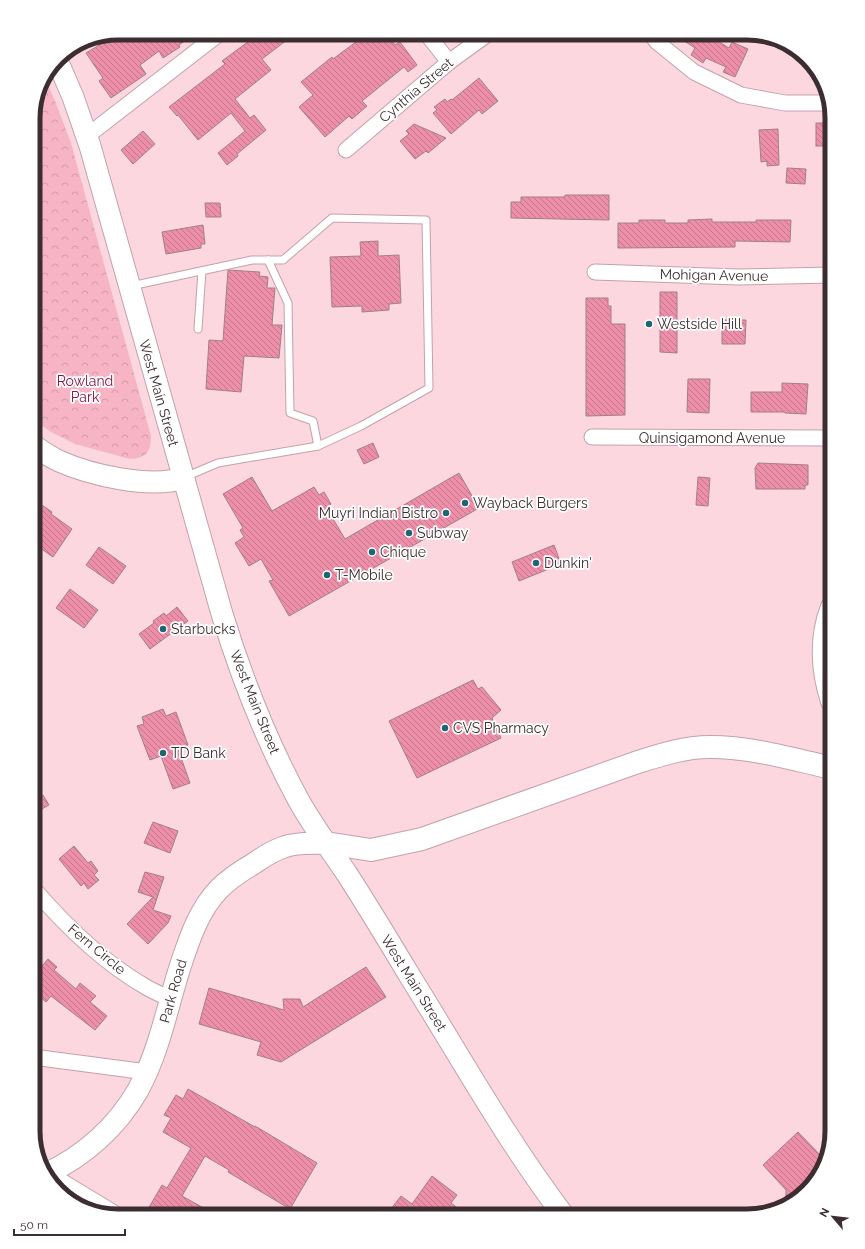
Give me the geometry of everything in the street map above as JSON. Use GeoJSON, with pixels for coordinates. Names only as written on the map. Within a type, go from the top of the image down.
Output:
{"type":"FeatureCollection","features":[{"type":"Feature","properties":{"kind":"highway"},"geometry":{"type":"LineString","coordinates":[[825,633],[825,666]]}},
{"type":"Feature","properties":{"kind":"highway"},"geometry":{"type":"LineString","coordinates":[[326,843],[372,850],[422,839],[635,763],[662,754],[687,749],[710,747],[734,749],[825,766]]}},
{"type":"Feature","properties":{"kind":"main road","name":"West Main Street"},"geometry":{"type":"LineString","coordinates":[[60,67],[87,136],[222,614],[249,693],[274,750],[295,792],[326,843],[362,897],[508,1136],[559,1209]]}},
{"type":"Feature","properties":{"kind":"main road"},"geometry":{"type":"LineString","coordinates":[[40,450],[76,468],[102,475],[146,482],[175,481],[183,478]]}},
{"type":"Feature","properties":{"kind":"main road","name":"Park Road"},"geometry":{"type":"LineString","coordinates":[[52,1171],[90,1147],[113,1125],[126,1109],[138,1090],[147,1072],[161,1032],[189,939],[202,913],[218,890],[247,868],[284,847],[300,844],[326,843]]}},
{"type":"Feature","properties":{"kind":"street"},"geometry":{"type":"LineString","coordinates":[[87,136],[211,40]]}},
{"type":"Feature","properties":{"kind":"street"},"geometry":{"type":"LineString","coordinates":[[432,40],[449,62]]}},
{"type":"Feature","properties":{"kind":"street","name":"Cynthia Street"},"geometry":{"type":"LineString","coordinates":[[346,150],[449,62],[479,40]]}},
{"type":"Feature","properties":{"kind":"street"},"geometry":{"type":"LineString","coordinates":[[655,40],[694,72],[741,95],[785,103],[823,103]]}},
{"type":"Feature","properties":{"kind":"street","name":"Mohigan Avenue"},"geometry":{"type":"LineString","coordinates":[[595,272],[738,277],[825,275]]}},
{"type":"Feature","properties":{"kind":"street","name":"Quinsigamond Avenue"},"geometry":{"type":"LineString","coordinates":[[592,437],[825,438]]}},
{"type":"Feature","properties":{"kind":"street","name":"Fern Circle"},"geometry":{"type":"LineString","coordinates":[[40,896],[57,915],[111,963],[145,986],[170,999]]}},
{"type":"Feature","properties":{"kind":"street"},"geometry":{"type":"LineString","coordinates":[[40,1058],[147,1072]]}},
{"type":"Feature","properties":{"kind":"street"},"geometry":{"type":"LineString","coordinates":[[58,1180],[104,1207]]}},
{"type":"Feature","properties":{"kind":"lane"},"geometry":{"type":"LineString","coordinates":[[129,286],[252,260],[283,260],[332,218],[426,220],[429,388],[361,426],[318,446],[218,463],[183,478]]}},
{"type":"Feature","properties":{"kind":"lane"},"geometry":{"type":"LineString","coordinates":[[268,260],[288,303],[290,413],[313,421],[318,446]]}},
{"type":"Feature","properties":{"kind":"lane"},"geometry":{"type":"LineString","coordinates":[[198,329],[202,271]]}},
{"type":"Feature","properties":{"kind":"green space","name":"Rowland Park"},"geometry":{"type":"Polygon","coordinates":[[[48,84],[71,143],[151,436],[151,442],[149,450],[144,456],[130,459],[75,444],[51,432],[40,424],[40,113],[48,84]]]}},
{"type":"Feature","properties":{"kind":"building"},"geometry":{"type":"Polygon","coordinates":[[[113,40],[186,40],[179,45],[180,47],[163,58],[159,51],[140,65],[146,74],[111,98],[99,81],[103,78],[86,53],[101,44],[100,43],[113,40]]]}},
{"type":"Feature","properties":{"kind":"building"},"geometry":{"type":"Polygon","coordinates":[[[250,40],[287,40],[262,59],[271,70],[235,99],[250,118],[254,115],[266,130],[237,154],[238,156],[227,165],[218,153],[245,131],[231,113],[198,140],[178,115],[177,116],[169,107],[225,64],[222,61],[250,40]]]}},
{"type":"Feature","properties":{"kind":"building"},"geometry":{"type":"Polygon","coordinates":[[[359,40],[392,40],[395,45],[400,42],[417,65],[408,72],[404,67],[362,101],[367,106],[352,119],[349,116],[325,137],[299,107],[313,95],[301,82],[332,57],[333,59],[359,40]]]}},
{"type":"Feature","properties":{"kind":"building"},"geometry":{"type":"Polygon","coordinates":[[[683,40],[716,40],[729,48],[732,42],[748,49],[735,77],[723,72],[726,67],[706,58],[703,63],[691,55],[695,48],[683,40]]]}},
{"type":"Feature","properties":{"kind":"building"},"geometry":{"type":"Polygon","coordinates":[[[479,78],[498,101],[482,114],[479,110],[451,134],[433,113],[437,110],[434,107],[445,99],[447,102],[451,99],[452,100],[479,78]]]}},
{"type":"Feature","properties":{"kind":"building"},"geometry":{"type":"Polygon","coordinates":[[[816,123],[825,123],[825,146],[816,146],[816,123]]]}},
{"type":"Feature","properties":{"kind":"building"},"geometry":{"type":"Polygon","coordinates":[[[414,124],[446,138],[428,153],[426,151],[415,159],[400,141],[409,134],[406,131],[414,124]]]}},
{"type":"Feature","properties":{"kind":"building"},"geometry":{"type":"Polygon","coordinates":[[[778,129],[779,165],[767,166],[767,161],[761,162],[759,130],[778,129]]]}},
{"type":"Feature","properties":{"kind":"building"},"geometry":{"type":"Polygon","coordinates":[[[143,131],[155,144],[133,164],[121,150],[143,131]]]}},
{"type":"Feature","properties":{"kind":"building"},"geometry":{"type":"Polygon","coordinates":[[[787,168],[806,169],[805,184],[786,183],[787,168]]]}},
{"type":"Feature","properties":{"kind":"building"},"geometry":{"type":"Polygon","coordinates":[[[565,195],[609,195],[609,220],[511,218],[511,202],[521,202],[521,197],[565,197],[565,195]]]}},
{"type":"Feature","properties":{"kind":"building"},"geometry":{"type":"Polygon","coordinates":[[[205,203],[220,203],[221,217],[206,217],[205,203]]]}},
{"type":"Feature","properties":{"kind":"building"},"geometry":{"type":"Polygon","coordinates":[[[712,219],[712,222],[791,220],[790,242],[735,241],[735,247],[618,248],[618,223],[639,223],[639,220],[665,220],[665,223],[688,223],[688,220],[712,219]]]}},
{"type":"Feature","properties":{"kind":"building"},"geometry":{"type":"Polygon","coordinates":[[[203,225],[205,244],[201,244],[201,248],[166,254],[162,232],[203,225]]]}},
{"type":"Feature","properties":{"kind":"building"},"geometry":{"type":"Polygon","coordinates":[[[378,241],[378,256],[399,255],[401,303],[389,304],[389,310],[362,312],[362,306],[332,307],[330,257],[361,256],[360,242],[378,241]]]}},
{"type":"Feature","properties":{"kind":"building"},"geometry":{"type":"Polygon","coordinates":[[[228,270],[260,272],[259,276],[268,277],[267,288],[275,288],[272,325],[282,325],[279,358],[244,356],[241,392],[206,389],[209,340],[223,341],[228,270]]]}},
{"type":"Feature","properties":{"kind":"building"},"geometry":{"type":"Polygon","coordinates":[[[660,292],[677,292],[677,353],[660,352],[660,292]]]}},
{"type":"Feature","properties":{"kind":"building"},"geometry":{"type":"Polygon","coordinates":[[[586,298],[608,298],[608,306],[611,306],[611,324],[625,324],[625,415],[586,416],[586,298]]]}},
{"type":"Feature","properties":{"kind":"building"},"geometry":{"type":"Polygon","coordinates":[[[722,320],[746,320],[745,344],[722,344],[722,320]]]}},
{"type":"Feature","properties":{"kind":"building"},"geometry":{"type":"Polygon","coordinates":[[[688,379],[710,379],[709,413],[687,412],[688,379]]]}},
{"type":"Feature","properties":{"kind":"building"},"geometry":{"type":"Polygon","coordinates":[[[782,383],[808,384],[806,414],[785,412],[751,412],[751,392],[782,392],[782,383]]]}},
{"type":"Feature","properties":{"kind":"building"},"geometry":{"type":"Polygon","coordinates":[[[373,443],[379,457],[364,464],[357,450],[373,443]]]}},
{"type":"Feature","properties":{"kind":"building"},"geometry":{"type":"Polygon","coordinates":[[[758,463],[808,465],[808,485],[805,485],[805,489],[756,489],[755,468],[758,463]]]}},
{"type":"Feature","properties":{"kind":"building"},"geometry":{"type":"Polygon","coordinates":[[[459,473],[479,508],[289,616],[269,581],[273,580],[261,559],[249,566],[235,543],[244,537],[240,530],[243,528],[223,494],[252,477],[272,511],[314,487],[319,495],[324,492],[331,504],[326,507],[345,539],[459,473]]]}},
{"type":"Feature","properties":{"kind":"building"},"geometry":{"type":"Polygon","coordinates":[[[698,477],[710,478],[708,506],[696,505],[698,477]]]}},
{"type":"Feature","properties":{"kind":"building"},"geometry":{"type":"Polygon","coordinates":[[[40,504],[52,512],[51,514],[72,529],[53,557],[40,548],[40,504]]]}},
{"type":"Feature","properties":{"kind":"building","name":"Dunkin'"},"geometry":{"type":"Polygon","coordinates":[[[554,545],[561,564],[519,581],[512,562],[554,545]]]}},
{"type":"Feature","properties":{"kind":"building"},"geometry":{"type":"Polygon","coordinates":[[[99,547],[126,566],[113,584],[86,565],[99,547]]]}},
{"type":"Feature","properties":{"kind":"building"},"geometry":{"type":"Polygon","coordinates":[[[70,589],[98,610],[84,628],[56,608],[70,589]]]}},
{"type":"Feature","properties":{"kind":"building","name":"Starbucks"},"geometry":{"type":"Polygon","coordinates":[[[177,607],[188,621],[150,649],[139,634],[154,623],[153,621],[164,613],[166,616],[177,607]]]}},
{"type":"Feature","properties":{"kind":"building","name":"CVS Pharmacy"},"geometry":{"type":"Polygon","coordinates":[[[473,680],[478,689],[482,687],[501,710],[492,718],[501,738],[417,778],[389,721],[473,680]]]}},
{"type":"Feature","properties":{"kind":"building","name":"TD Bank"},"geometry":{"type":"Polygon","coordinates":[[[163,709],[166,716],[176,712],[188,745],[178,749],[190,783],[173,789],[161,756],[150,760],[137,726],[144,724],[142,717],[163,709]]]}},
{"type":"Feature","properties":{"kind":"building"},"geometry":{"type":"Polygon","coordinates":[[[43,795],[49,805],[40,810],[40,797],[43,795]]]}},
{"type":"Feature","properties":{"kind":"building"},"geometry":{"type":"Polygon","coordinates":[[[153,822],[178,831],[170,853],[144,843],[153,822]]]}},
{"type":"Feature","properties":{"kind":"building"},"geometry":{"type":"Polygon","coordinates":[[[74,846],[88,863],[91,861],[98,871],[94,875],[99,880],[88,889],[84,883],[81,886],[59,859],[74,846]]]}},
{"type":"Feature","properties":{"kind":"building"},"geometry":{"type":"Polygon","coordinates":[[[145,872],[164,877],[153,910],[171,916],[168,923],[148,944],[127,924],[153,897],[138,892],[145,872]]]}},
{"type":"Feature","properties":{"kind":"building"},"geometry":{"type":"Polygon","coordinates":[[[48,959],[57,967],[54,970],[76,989],[80,983],[96,996],[90,1002],[107,1016],[95,1030],[51,996],[46,1002],[40,997],[40,969],[48,959]]]}},
{"type":"Feature","properties":{"kind":"building"},"geometry":{"type":"Polygon","coordinates":[[[366,967],[386,997],[281,1062],[257,1055],[261,1042],[199,1024],[209,988],[284,1010],[283,999],[300,999],[303,1007],[366,967]]]}},
{"type":"Feature","properties":{"kind":"building"},"geometry":{"type":"Polygon","coordinates":[[[188,1089],[255,1126],[317,1163],[290,1209],[228,1172],[229,1170],[205,1156],[182,1196],[205,1209],[148,1209],[162,1185],[167,1188],[191,1148],[163,1132],[171,1118],[164,1115],[176,1095],[183,1099],[188,1089]]]}},
{"type":"Feature","properties":{"kind":"building"},"geometry":{"type":"Polygon","coordinates":[[[798,1132],[821,1156],[809,1178],[794,1193],[786,1198],[786,1190],[763,1165],[798,1132]]]}},
{"type":"Feature","properties":{"kind":"building"},"geometry":{"type":"Polygon","coordinates":[[[432,1176],[457,1195],[451,1203],[459,1209],[391,1209],[401,1196],[412,1204],[432,1176]]]}},
{"type":"Feature","properties":{"kind":"place","name":"Westside Hill"},"geometry":{"type":"Point","coordinates":[649,324]}},
{"type":"Feature","properties":{"kind":"place","name":"Wayback Burgers"},"geometry":{"type":"Point","coordinates":[465,503]}},
{"type":"Feature","properties":{"kind":"place","name":"Muyri Indian Bistro"},"geometry":{"type":"Point","coordinates":[446,513]}},
{"type":"Feature","properties":{"kind":"place","name":"Subway"},"geometry":{"type":"Point","coordinates":[409,533]}},
{"type":"Feature","properties":{"kind":"place","name":"Chique"},"geometry":{"type":"Point","coordinates":[372,552]}},
{"type":"Feature","properties":{"kind":"place","name":"Dunkin'"},"geometry":{"type":"Point","coordinates":[536,563]}},
{"type":"Feature","properties":{"kind":"place","name":"T-Mobile"},"geometry":{"type":"Point","coordinates":[327,575]}},
{"type":"Feature","properties":{"kind":"place","name":"Starbucks"},"geometry":{"type":"Point","coordinates":[163,629]}},
{"type":"Feature","properties":{"kind":"place","name":"CVS Pharmacy"},"geometry":{"type":"Point","coordinates":[445,728]}},
{"type":"Feature","properties":{"kind":"place","name":"TD Bank"},"geometry":{"type":"Point","coordinates":[163,753]}}]}
